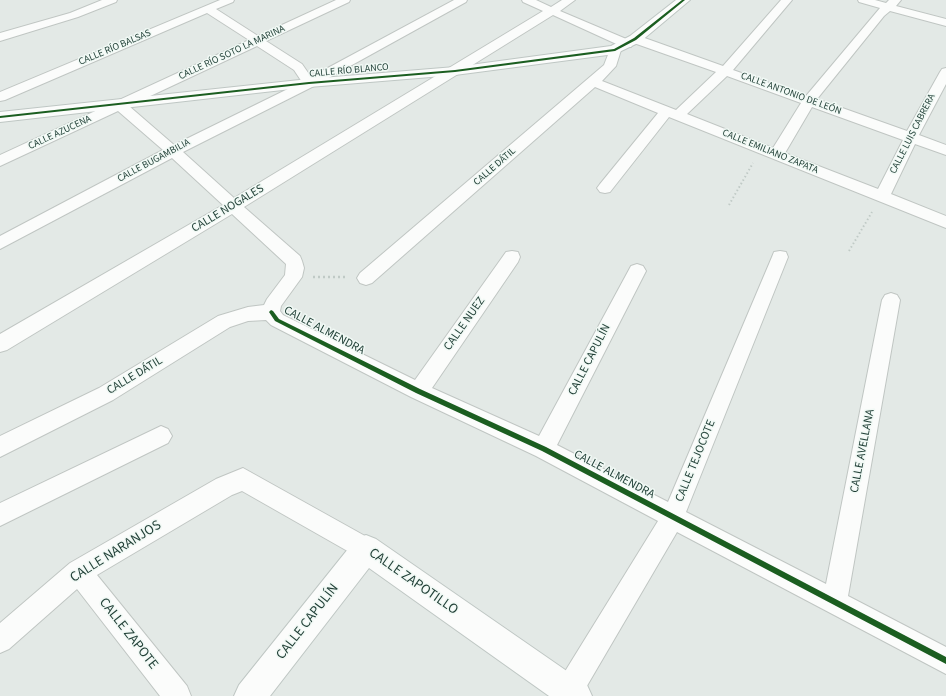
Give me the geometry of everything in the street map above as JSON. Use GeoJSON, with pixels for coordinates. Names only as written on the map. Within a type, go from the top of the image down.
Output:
{"type":"FeatureCollection","features":[{"type":"Feature","properties":{"kind":"street"},"geometry":{"type":"LineString","coordinates":[[0,37],[74,15],[112,0]]}},
{"type":"Feature","properties":{"kind":"street","name":"CALLE RÍO BALSAS"},"geometry":{"type":"LineString","coordinates":[[0,96],[230,0]]}},
{"type":"Feature","properties":{"kind":"street","name":"CALLE RÍO SOTO LA MARINA"},"geometry":{"type":"LineString","coordinates":[[119,105],[345,0]]}},
{"type":"Feature","properties":{"kind":"street","name":"CALLE BUGAMBILIA"},"geometry":{"type":"LineString","coordinates":[[0,243],[173,151],[309,83],[462,0]]}},
{"type":"Feature","properties":{"kind":"street","name":"CALLE ANTONIO DE LEÓN"},"geometry":{"type":"LineString","coordinates":[[527,0],[626,44],[725,71],[946,150]]}},
{"type":"Feature","properties":{"kind":"street","name":"CALLE NOGALES"},"geometry":{"type":"LineString","coordinates":[[0,344],[233,206],[570,0]]}},
{"type":"Feature","properties":{"kind":"street"},"geometry":{"type":"LineString","coordinates":[[626,44],[684,0]]}},
{"type":"Feature","properties":{"kind":"street"},"geometry":{"type":"LineString","coordinates":[[605,188],[672,114],[725,71],[787,0]]}},
{"type":"Feature","properties":{"kind":"street"},"geometry":{"type":"LineString","coordinates":[[863,0],[892,4],[946,23]]}},
{"type":"Feature","properties":{"kind":"street"},"geometry":{"type":"LineString","coordinates":[[776,155],[810,101],[880,14],[892,4]]}},
{"type":"Feature","properties":{"kind":"street"},"geometry":{"type":"LineString","coordinates":[[208,9],[298,67],[309,83]]}},
{"type":"Feature","properties":{"kind":"street","name":"CALLE RÍO BLANCO"},"geometry":{"type":"LineString","coordinates":[[0,117],[309,83],[455,71],[626,44]]}},
{"type":"Feature","properties":{"kind":"street","name":"CALLE DÁTIL"},"geometry":{"type":"LineString","coordinates":[[366,278],[593,82],[610,66],[626,44]]}},
{"type":"Feature","properties":{"kind":"street","name":"CALLE LUIS CABRERA"},"geometry":{"type":"LineString","coordinates":[[882,197],[911,137],[946,72]]}},
{"type":"Feature","properties":{"kind":"street","name":"CALLE EMILIANO ZAPATA"},"geometry":{"type":"LineString","coordinates":[[593,82],[946,222]]}},
{"type":"Feature","properties":{"kind":"street"},"geometry":{"type":"LineString","coordinates":[[119,105],[173,151],[294,261],[295,268],[293,277],[273,304],[272,312]]}},
{"type":"Feature","properties":{"kind":"street","name":"CALLE AZUCENA"},"geometry":{"type":"LineString","coordinates":[[0,161],[119,105]]}},
{"type":"Feature","properties":{"kind":"street","name":"CALLE NUEZ"},"geometry":{"type":"LineString","coordinates":[[418,391],[512,257]]}},
{"type":"Feature","properties":{"kind":"street","name":"CALLE TEJOCOTE"},"geometry":{"type":"LineString","coordinates":[[570,694],[673,517],[780,257]]}},
{"type":"Feature","properties":{"kind":"street","name":"CALLE CAPULÍN"},"geometry":{"type":"LineString","coordinates":[[544,449],[636,271]]}},
{"type":"Feature","properties":{"kind":"street","name":"CALLE AVELLANA"},"geometry":{"type":"LineString","coordinates":[[835,602],[891,300]]}},
{"type":"Feature","properties":{"kind":"street","name":"CALLE DÁTIL"},"geometry":{"type":"LineString","coordinates":[[0,447],[106,394],[224,321],[248,314],[272,312]]}},
{"type":"Feature","properties":{"kind":"street","name":"CALLE ALMENDRA"},"geometry":{"type":"LineString","coordinates":[[272,312],[277,320],[418,391],[544,449],[946,660]]}},
{"type":"Feature","properties":{"kind":"street"},"geometry":{"type":"LineString","coordinates":[[0,515],[161,436]]}},
{"type":"Feature","properties":{"kind":"street","name":"CALLE ZAPOTILLO"},"geometry":{"type":"LineString","coordinates":[[242,479],[366,549],[570,694]]}},
{"type":"Feature","properties":{"kind":"street","name":"CALLE NARANJOS"},"geometry":{"type":"LineString","coordinates":[[0,640],[79,572],[242,479]]}},
{"type":"Feature","properties":{"kind":"street","name":"CALLE CAPULÍN"},"geometry":{"type":"LineString","coordinates":[[250,696],[366,549]]}},
{"type":"Feature","properties":{"kind":"street","name":"CALLE ZAPOTE"},"geometry":{"type":"LineString","coordinates":[[79,572],[177,696]]}},
{"type":"Feature","properties":{"kind":"path"},"geometry":{"type":"LineString","coordinates":[[729,205],[761,149]]}},
{"type":"Feature","properties":{"kind":"path"},"geometry":{"type":"LineString","coordinates":[[849,251],[882,197]]}},
{"type":"Feature","properties":{"kind":"path"},"geometry":{"type":"LineString","coordinates":[[293,277],[366,278]]}},
{"type":"Feature","properties":{"kind":"cycle path"},"geometry":{"type":"LineString","coordinates":[[0,117],[309,83],[455,71],[615,50],[635,39],[684,0]]}},
{"type":"Feature","properties":{"kind":"cycle path"},"geometry":{"type":"LineString","coordinates":[[271,312],[277,320],[418,391],[544,449],[946,661]]}}]}
